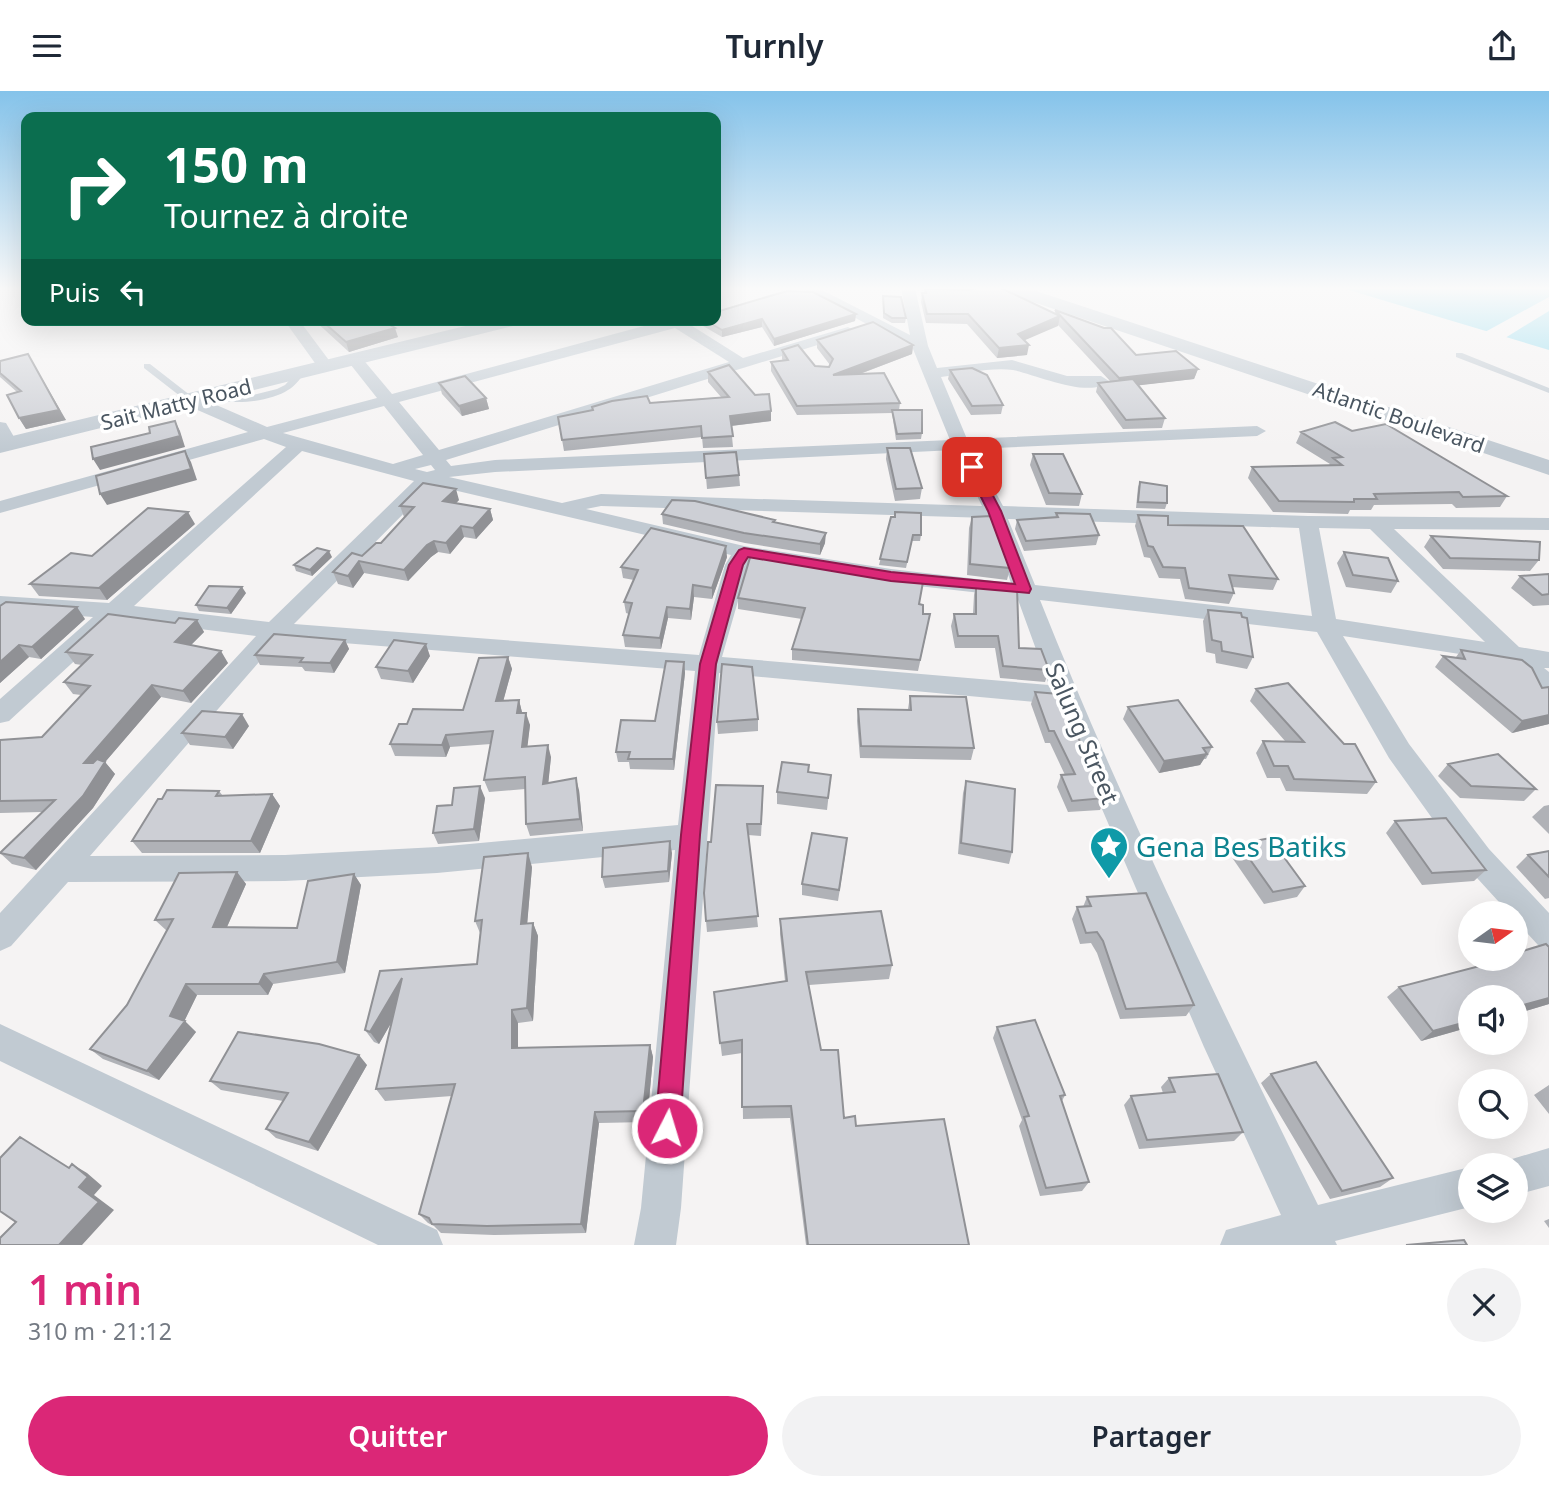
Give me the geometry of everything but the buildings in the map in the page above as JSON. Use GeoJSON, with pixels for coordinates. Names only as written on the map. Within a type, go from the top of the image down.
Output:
{"type":"FeatureCollection","features":[{"type":"Feature","properties":{"kind":"street"},"geometry":{"type":"LineString","coordinates":[[307,342],[326,367]]}},
{"type":"Feature","properties":{"kind":"street","name":"Sait Matty Road"},"geometry":{"type":"LineString","coordinates":[[3,439],[202,398],[427,342]]}},
{"type":"Feature","properties":{"kind":"street"},"geometry":{"type":"LineString","coordinates":[[0,507],[604,342]]}},
{"type":"Feature","properties":{"kind":"street"},"geometry":{"type":"LineString","coordinates":[[710,342],[742,364]]}},
{"type":"Feature","properties":{"kind":"street"},"geometry":{"type":"LineString","coordinates":[[0,936],[274,630],[437,469],[812,342]]}},
{"type":"Feature","properties":{"kind":"street"},"geometry":{"type":"LineString","coordinates":[[912,342],[920,346]]}},
{"type":"Feature","properties":{"kind":"street","name":"Salung Street"},"geometry":{"type":"LineString","coordinates":[[919,342],[961,445],[995,511],[1066,696],[1216,1035],[1312,1237]]}},
{"type":"Feature","properties":{"kind":"street","name":"Atlantic Boulevard"},"geometry":{"type":"LineString","coordinates":[[1171,342],[1549,468]]}},
{"type":"Feature","properties":{"kind":"street"},"geometry":{"type":"LineString","coordinates":[[802,345],[816,361]]}},
{"type":"Feature","properties":{"kind":"street"},"geometry":{"type":"LineString","coordinates":[[355,360],[437,469],[565,509],[744,552],[891,576],[1325,625],[1549,660]]}},
{"type":"Feature","properties":{"kind":"street"},"geometry":{"type":"LineString","coordinates":[[931,373],[1013,365],[1066,381],[1101,381]]}},
{"type":"Feature","properties":{"kind":"street"},"geometry":{"type":"LineString","coordinates":[[202,398],[265,433],[393,470],[1257,431]]}},
{"type":"Feature","properties":{"kind":"street"},"geometry":{"type":"LineString","coordinates":[[0,714],[299,445]]}},
{"type":"Feature","properties":{"kind":"street"},"geometry":{"type":"LineString","coordinates":[[565,509],[601,499],[1308,522],[1549,524]]}},
{"type":"Feature","properties":{"kind":"street"},"geometry":{"type":"LineString","coordinates":[[1308,522],[1325,625],[1399,751],[1478,858],[1549,935]]}},
{"type":"Feature","properties":{"kind":"street"},"geometry":{"type":"LineString","coordinates":[[1376,523],[1512,654],[1549,685]]}},
{"type":"Feature","properties":{"kind":"street"},"geometry":{"type":"LineString","coordinates":[[655,1245],[661,1208],[691,835],[708,664],[736,565],[744,552]]}},
{"type":"Feature","properties":{"kind":"street"},"geometry":{"type":"LineString","coordinates":[[0,603],[116,611],[274,630],[708,664],[1066,696]]}},
{"type":"Feature","properties":{"kind":"street"},"geometry":{"type":"LineString","coordinates":[[61,869],[299,867],[437,860],[691,835]]}},
{"type":"Feature","properties":{"kind":"street"},"geometry":{"type":"LineString","coordinates":[[0,1042],[422,1245]]}},
{"type":"Feature","properties":{"kind":"street"},"geometry":{"type":"LineString","coordinates":[[1528,1173],[1549,1167]]}},
{"type":"Feature","properties":{"kind":"street"},"geometry":{"type":"LineString","coordinates":[[1241,1245],[1312,1237],[1458,1191]]}},
{"type":"Feature","properties":{"kind":"lane"},"geometry":{"type":"LineString","coordinates":[[1459,355],[1549,391]]}},
{"type":"Feature","properties":{"kind":"lane"},"geometry":{"type":"LineString","coordinates":[[147,366],[202,398]]}},
{"type":"Feature","properties":{"kind":"water"},"geometry":{"type":"Polygon","coordinates":[[[1522,342],[1549,342],[1549,350],[1522,342]]]}},
{"type":"Feature","properties":{"kind":"place","name":"Gena Bes Batiks"},"geometry":{"type":"Point","coordinates":[1109,880]}},
{"type":"Feature","properties":{"kind":"route"},"geometry":{"type":"LineString","coordinates":[[667,1128],[708,664],[736,565],[744,552],[891,576],[1024,589],[995,511],[972,467]]}}]}
